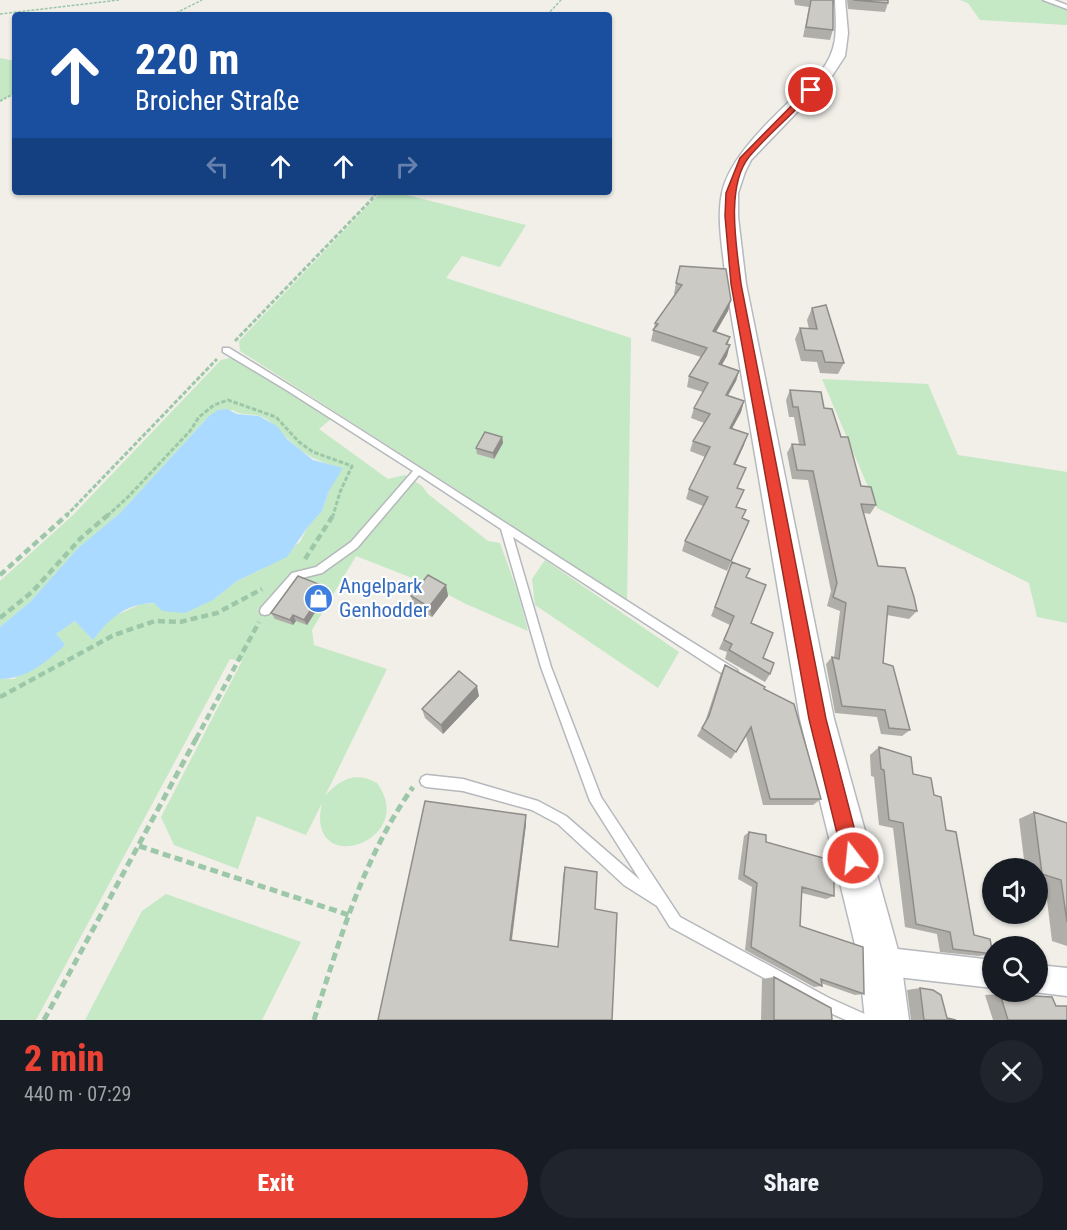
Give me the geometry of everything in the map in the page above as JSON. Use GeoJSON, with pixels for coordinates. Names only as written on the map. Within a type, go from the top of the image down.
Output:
{"type":"FeatureCollection","features":[{"type":"Feature","properties":{"kind":"street"},"geometry":{"type":"LineString","coordinates":[[840,0],[842,33],[839,56],[827,73],[744,158],[730,193],[729,216],[741,308],[812,716],[880,961],[887,1020]]}},
{"type":"Feature","properties":{"kind":"street"},"geometry":{"type":"LineString","coordinates":[[1047,0],[1067,7]]}},
{"type":"Feature","properties":{"kind":"street"},"geometry":{"type":"LineString","coordinates":[[880,961],[982,973]]}},
{"type":"Feature","properties":{"kind":"street"},"geometry":{"type":"LineString","coordinates":[[1048,980],[1067,982]]}},
{"type":"Feature","properties":{"kind":"lane"},"geometry":{"type":"LineString","coordinates":[[226,350],[318,404],[586,583],[744,680]]}},
{"type":"Feature","properties":{"kind":"lane"},"geometry":{"type":"LineString","coordinates":[[265,611],[295,576],[319,570],[354,545],[419,470]]}},
{"type":"Feature","properties":{"kind":"lane"},"geometry":{"type":"LineString","coordinates":[[505,527],[546,667],[596,801],[675,921],[824,1003],[862,1020]]}},
{"type":"Feature","properties":{"kind":"lane"},"geometry":{"type":"LineString","coordinates":[[426,781],[463,785],[502,795],[534,806],[562,820],[629,880],[663,903]]}},
{"type":"Feature","properties":{"kind":"path"},"geometry":{"type":"LineString","coordinates":[[17,12],[120,0]]}},
{"type":"Feature","properties":{"kind":"path"},"geometry":{"type":"LineString","coordinates":[[178,12],[202,0]]}},
{"type":"Feature","properties":{"kind":"path"},"geometry":{"type":"LineString","coordinates":[[550,12],[561,0]]}},
{"type":"Feature","properties":{"kind":"path"},"geometry":{"type":"LineString","coordinates":[[0,575],[65,517],[375,195]]}},
{"type":"Feature","properties":{"kind":"path"},"geometry":{"type":"LineString","coordinates":[[0,618],[32,592],[81,538],[127,498],[190,431],[199,417],[214,405],[228,400],[276,417],[299,442],[313,452],[352,466],[340,492],[332,520],[319,536],[295,576],[251,593],[217,613],[180,622],[155,621],[114,635],[0,697]]}},
{"type":"Feature","properties":{"kind":"path"},"geometry":{"type":"LineString","coordinates":[[44,1020],[265,611]]}},
{"type":"Feature","properties":{"kind":"path"},"geometry":{"type":"LineString","coordinates":[[314,1020],[349,915],[380,836],[413,787],[426,781]]}},
{"type":"Feature","properties":{"kind":"path"},"geometry":{"type":"LineString","coordinates":[[139,846],[349,915]]}},
{"type":"Feature","properties":{"kind":"green space"},"geometry":{"type":"Polygon","coordinates":[[[960,0],[1042,0],[1067,8],[1067,25],[980,20],[968,3],[960,0]]]}},
{"type":"Feature","properties":{"kind":"green space"},"geometry":{"type":"Polygon","coordinates":[[[0,58],[12,60],[12,95],[0,101],[0,58]]]}},
{"type":"Feature","properties":{"kind":"green space"},"geometry":{"type":"Polygon","coordinates":[[[378,195],[407,195],[526,225],[500,267],[462,256],[446,278],[631,338],[627,603],[456,489],[240,351],[239,341],[378,195]]]}},
{"type":"Feature","properties":{"kind":"green space"},"geometry":{"type":"Polygon","coordinates":[[[235,357],[331,419],[319,429],[388,479],[405,475],[422,486],[428,494],[488,541],[500,543],[518,593],[528,631],[464,603],[430,585],[356,556],[312,630],[314,645],[387,669],[325,796],[336,785],[355,777],[377,783],[386,804],[384,822],[374,836],[359,844],[343,846],[329,841],[321,827],[322,803],[306,835],[257,816],[238,869],[174,845],[161,817],[242,661],[230,659],[36,1020],[0,1020],[0,679],[14,679],[56,634],[75,621],[93,639],[110,618],[141,604],[213,600],[237,581],[260,570],[300,542],[307,528],[322,511],[329,491],[342,468],[308,455],[272,423],[260,416],[233,410],[209,416],[120,513],[78,548],[30,602],[0,627],[0,581],[73,515],[221,360],[235,357]]]}},
{"type":"Feature","properties":{"kind":"green space"},"geometry":{"type":"Polygon","coordinates":[[[822,379],[928,384],[958,455],[1067,472],[1067,623],[1037,617],[1029,583],[877,508],[822,379]]]}},
{"type":"Feature","properties":{"kind":"green space"},"geometry":{"type":"Polygon","coordinates":[[[545,560],[679,652],[658,688],[535,605],[532,579],[545,560]]]}},
{"type":"Feature","properties":{"kind":"green space"},"geometry":{"type":"Polygon","coordinates":[[[166,894],[301,942],[262,1020],[85,1020],[142,911],[166,894]]]}},
{"type":"Feature","properties":{"kind":"water"},"geometry":{"type":"Polygon","coordinates":[[[227,409],[237,414],[259,416],[277,426],[287,439],[313,460],[343,468],[329,491],[322,511],[287,557],[237,581],[213,600],[185,613],[162,611],[154,603],[135,606],[126,609],[112,619],[93,640],[75,621],[56,634],[65,645],[43,663],[19,676],[0,679],[0,627],[30,602],[78,548],[120,513],[209,416],[218,410],[227,409]]]}},
{"type":"Feature","properties":{"kind":"building"},"geometry":{"type":"Polygon","coordinates":[[[811,0],[833,0],[833,30],[806,27],[811,0]]]}},
{"type":"Feature","properties":{"kind":"building"},"geometry":{"type":"Polygon","coordinates":[[[853,0],[888,0],[888,3],[853,0]]]}},
{"type":"Feature","properties":{"kind":"building"},"geometry":{"type":"Polygon","coordinates":[[[680,266],[726,269],[731,300],[713,331],[730,337],[726,344],[730,345],[719,364],[739,371],[726,395],[744,401],[730,428],[748,434],[734,464],[746,468],[737,488],[744,490],[736,507],[746,510],[742,518],[749,521],[731,561],[685,541],[708,497],[689,489],[710,447],[693,441],[710,414],[694,408],[708,383],[689,376],[707,348],[653,330],[658,324],[655,323],[682,285],[676,283],[680,266]]]}},
{"type":"Feature","properties":{"kind":"building"},"geometry":{"type":"Polygon","coordinates":[[[826,305],[844,363],[825,362],[822,351],[805,350],[800,328],[817,329],[812,308],[826,305]]]}},
{"type":"Feature","properties":{"kind":"building"},"geometry":{"type":"Polygon","coordinates":[[[790,390],[821,392],[824,408],[832,409],[841,437],[848,437],[861,486],[871,487],[876,505],[861,504],[878,566],[905,568],[917,611],[888,606],[883,663],[893,666],[910,730],[889,728],[885,710],[842,706],[832,657],[839,659],[846,603],[833,597],[837,583],[813,471],[797,470],[792,444],[805,445],[798,407],[793,407],[790,390]]]}},
{"type":"Feature","properties":{"kind":"building"},"geometry":{"type":"Polygon","coordinates":[[[485,432],[502,437],[493,453],[476,448],[485,432]]]}},
{"type":"Feature","properties":{"kind":"building"},"geometry":{"type":"Polygon","coordinates":[[[732,562],[750,569],[746,577],[766,585],[751,623],[773,633],[763,658],[774,663],[770,674],[729,650],[732,644],[724,640],[734,616],[715,607],[732,562]]]}},
{"type":"Feature","properties":{"kind":"building"},"geometry":{"type":"Polygon","coordinates":[[[428,575],[446,585],[429,607],[411,596],[428,575]]]}},
{"type":"Feature","properties":{"kind":"building"},"geometry":{"type":"Polygon","coordinates":[[[298,576],[326,587],[304,620],[293,615],[290,620],[271,613],[298,576]]]}},
{"type":"Feature","properties":{"kind":"building"},"geometry":{"type":"Polygon","coordinates":[[[725,665],[794,704],[821,799],[770,799],[751,727],[736,752],[702,728],[709,716],[725,665]]]}},
{"type":"Feature","properties":{"kind":"building"},"geometry":{"type":"Polygon","coordinates":[[[459,671],[477,686],[441,725],[422,709],[459,671]]]}},
{"type":"Feature","properties":{"kind":"building"},"geometry":{"type":"Polygon","coordinates":[[[879,747],[911,757],[913,774],[931,778],[934,795],[941,797],[946,830],[956,832],[974,935],[982,937],[982,953],[953,949],[950,932],[916,924],[903,823],[889,820],[884,770],[881,769],[879,747]]]}},
{"type":"Feature","properties":{"kind":"building"},"geometry":{"type":"Polygon","coordinates":[[[425,801],[526,815],[510,940],[558,947],[565,867],[597,872],[595,909],[617,913],[612,1020],[378,1020],[425,801]]]}},
{"type":"Feature","properties":{"kind":"building"},"geometry":{"type":"Polygon","coordinates":[[[1034,812],[1067,823],[1067,922],[1061,880],[1048,876],[1048,858],[1040,858],[1034,812]]]}},
{"type":"Feature","properties":{"kind":"building"},"geometry":{"type":"Polygon","coordinates":[[[749,832],[766,835],[766,842],[834,861],[834,896],[802,887],[800,926],[863,947],[864,994],[821,979],[822,986],[751,947],[757,883],[744,875],[749,832]]]}},
{"type":"Feature","properties":{"kind":"building"},"geometry":{"type":"Polygon","coordinates":[[[774,977],[831,1008],[832,1020],[774,1020],[774,977]]]}},
{"type":"Feature","properties":{"kind":"building"},"geometry":{"type":"Polygon","coordinates":[[[920,988],[933,990],[941,995],[947,1018],[956,1020],[924,1020],[920,988]]]}},
{"type":"Feature","properties":{"kind":"building"},"geometry":{"type":"Polygon","coordinates":[[[1048,997],[1052,997],[1056,1006],[1067,1006],[1067,1020],[1008,1020],[1002,1002],[1048,1002],[1048,997]]]}},
{"type":"Feature","properties":{"kind":"place","name":"Angelpark Genhodder"},"geometry":{"type":"Point","coordinates":[318,598]}},
{"type":"Feature","properties":{"kind":"route"},"geometry":{"type":"LineString","coordinates":[[811,90],[744,158],[730,193],[729,216],[736,284],[817,719],[853,858]]}}]}
